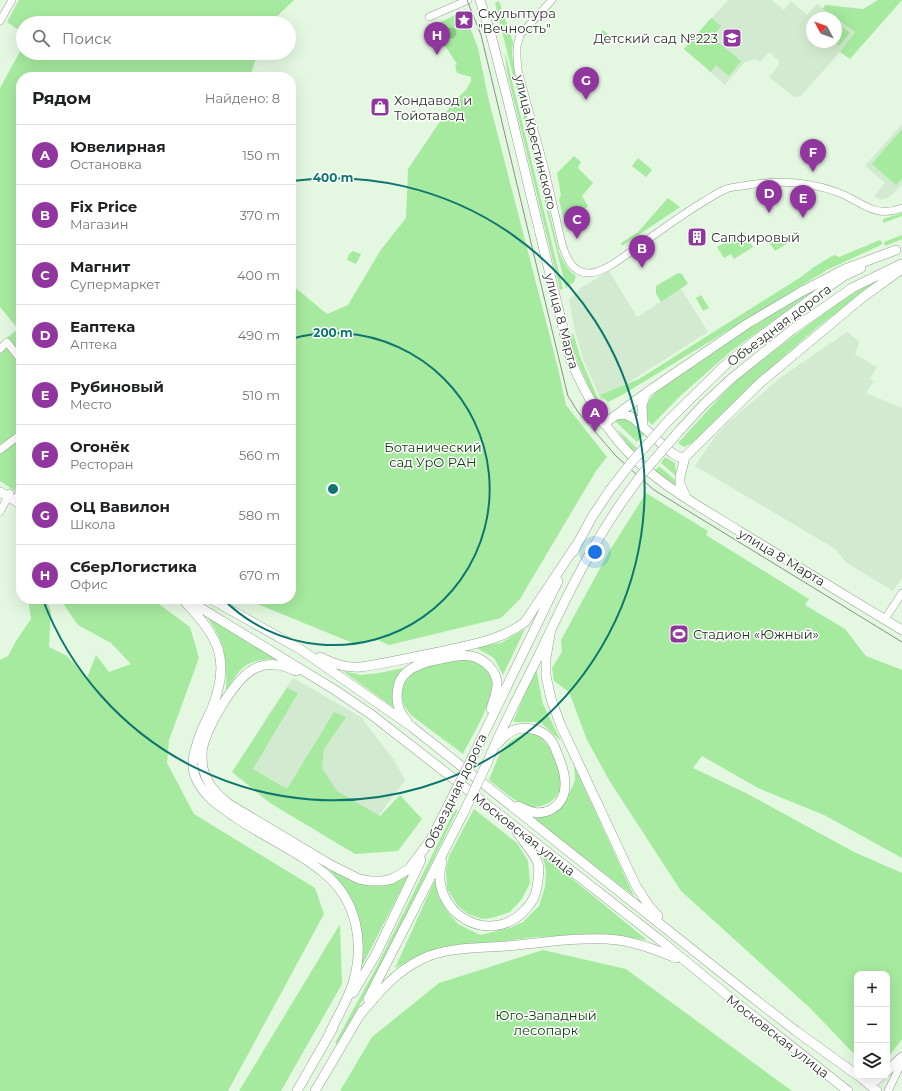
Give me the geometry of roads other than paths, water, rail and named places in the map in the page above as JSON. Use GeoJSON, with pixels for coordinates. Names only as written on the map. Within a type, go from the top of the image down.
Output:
{"type":"FeatureCollection","features":[{"type":"Feature","properties":{"kind":"main road","name":"улица 8 Марта"},"geometry":{"type":"LineString","coordinates":[[480,0],[491,35],[507,97],[571,360],[584,391],[604,424],[641,465],[687,499],[902,630]]}},
{"type":"Feature","properties":{"kind":"main road"},"geometry":{"type":"LineString","coordinates":[[604,424],[646,393],[747,324],[845,268],[899,249]]}},
{"type":"Feature","properties":{"kind":"main road","name":"Объездная дорога"},"geometry":{"type":"LineString","coordinates":[[297,1091],[376,954],[575,547],[592,517],[610,490],[630,464],[669,420],[724,366],[786,317],[844,276],[899,249]]}},
{"type":"Feature","properties":{"kind":"main road","name":"Объездная дорога"},"geometry":{"type":"LineString","coordinates":[[315,1091],[359,1016],[446,849],[493,748],[589,555],[624,499],[650,464],[680,430],[704,404],[732,378],[793,329],[852,288],[902,263]]}},
{"type":"Feature","properties":{"kind":"main road"},"geometry":{"type":"LineString","coordinates":[[687,499],[680,484],[681,470],[685,458],[760,383],[847,310],[902,269]]}},
{"type":"Feature","properties":{"kind":"main road"},"geometry":{"type":"LineString","coordinates":[[643,426],[641,416],[642,405],[646,393]]}},
{"type":"Feature","properties":{"kind":"main road"},"geometry":{"type":"LineString","coordinates":[[616,415],[626,414],[643,426],[672,453],[685,458]]}},
{"type":"Feature","properties":{"kind":"main road"},"geometry":{"type":"LineString","coordinates":[[0,487],[16,497]]}},
{"type":"Feature","properties":{"kind":"main road"},"geometry":{"type":"LineString","coordinates":[[0,492],[16,498]]}},
{"type":"Feature","properties":{"kind":"main road"},"geometry":{"type":"LineString","coordinates":[[300,649],[338,665],[351,668],[471,645],[498,638],[516,629],[525,622],[575,547]]}},
{"type":"Feature","properties":{"kind":"main road"},"geometry":{"type":"LineString","coordinates":[[187,604],[210,630],[220,655],[221,672],[218,694],[199,736],[192,762],[200,786],[205,794],[231,814],[324,872],[342,892],[355,919],[359,950],[356,971],[352,984],[330,1032]]}},
{"type":"Feature","properties":{"kind":"main road","name":"Московская улица"},"geometry":{"type":"LineString","coordinates":[[194,604],[335,690],[372,715],[660,940],[684,961],[848,1091]]}},
{"type":"Feature","properties":{"kind":"main road","name":"Московская улица"},"geometry":{"type":"LineString","coordinates":[[220,604],[300,649],[412,727],[796,1031],[854,1072]]}},
{"type":"Feature","properties":{"kind":"main road"},"geometry":{"type":"LineString","coordinates":[[551,629],[546,658],[546,676],[551,699],[564,733],[636,886],[649,906],[670,931]]}},
{"type":"Feature","properties":{"kind":"main road"},"geometry":{"type":"LineString","coordinates":[[412,727],[400,712],[398,703],[398,686],[405,672],[426,662],[460,656],[471,656],[482,660],[489,666],[493,671],[497,682],[497,689],[483,736]]}},
{"type":"Feature","properties":{"kind":"main road"},"geometry":{"type":"LineString","coordinates":[[335,690],[287,667],[275,664],[258,667],[243,676],[216,716],[206,738],[202,752],[203,766],[207,780],[215,792],[229,804],[331,865],[359,879],[382,881],[401,874],[409,869],[432,838]]}},
{"type":"Feature","properties":{"kind":"main road"},"geometry":{"type":"LineString","coordinates":[[493,748],[507,735],[520,728],[536,730],[546,735],[550,740],[559,758],[565,776],[562,799],[554,808],[547,812],[537,813],[526,811],[504,801]]}},
{"type":"Feature","properties":{"kind":"main road"},"geometry":{"type":"LineString","coordinates":[[446,849],[441,867],[440,881],[448,904],[466,921],[483,926],[506,924],[519,917],[528,907],[536,893],[539,870],[538,864],[533,855],[510,822]]}},
{"type":"Feature","properties":{"kind":"main road"},"geometry":{"type":"LineString","coordinates":[[359,1016],[382,988],[398,974],[412,964],[435,953],[585,939],[611,940],[643,944],[684,961]]}},
{"type":"Feature","properties":{"kind":"main road"},"geometry":{"type":"LineString","coordinates":[[890,1068],[902,1056]]}},
{"type":"Feature","properties":{"kind":"main road","name":"Московская улица"},"geometry":{"type":"LineString","coordinates":[[863,1079],[873,1088]]}},
{"type":"Feature","properties":{"kind":"main road"},"geometry":{"type":"LineString","coordinates":[[873,1088],[879,1079]]}},
{"type":"Feature","properties":{"kind":"street"},"geometry":{"type":"LineString","coordinates":[[0,21],[12,0]]}},
{"type":"Feature","properties":{"kind":"street"},"geometry":{"type":"LineString","coordinates":[[429,17],[468,0]]}},
{"type":"Feature","properties":{"kind":"street","name":"улица Крестинского"},"geometry":{"type":"LineString","coordinates":[[552,0],[520,36],[517,46],[518,70],[545,170],[565,255],[570,264],[576,270],[587,274],[603,269],[624,256],[688,210],[725,189],[759,183],[790,182],[811,184],[838,192],[877,212],[902,208]]}},
{"type":"Feature","properties":{"kind":"street"},"geometry":{"type":"LineString","coordinates":[[0,349],[7,342],[16,354]]}},
{"type":"Feature","properties":{"kind":"street"},"geometry":{"type":"LineString","coordinates":[[0,450],[16,438]]}},
{"type":"Feature","properties":{"kind":"street"},"geometry":{"type":"LineString","coordinates":[[0,512],[16,499]]}},
{"type":"Feature","properties":{"kind":"street"},"geometry":{"type":"LineString","coordinates":[[885,619],[902,593]]}},
{"type":"Feature","properties":{"kind":"street"},"geometry":{"type":"LineString","coordinates":[[888,1091],[902,1062]]}},
{"type":"Feature","properties":{"kind":"tram line"},"geometry":{"type":"LineString","coordinates":[[467,0],[481,35],[568,396],[578,412],[616,456],[654,490],[902,642]]}},
{"type":"Feature","properties":{"kind":"place","name":"Скульптура \"Вечность\""},"geometry":{"type":"Point","coordinates":[464,20]}},
{"type":"Feature","properties":{"kind":"place","name":"Детский сад №223"},"geometry":{"type":"Point","coordinates":[732,38]}},
{"type":"Feature","properties":{"kind":"place","name":"СберЛогистика"},"geometry":{"type":"Point","coordinates":[437,55]}},
{"type":"Feature","properties":{"kind":"place","name":"ОЦ Вавилон"},"geometry":{"type":"Point","coordinates":[586,100]}},
{"type":"Feature","properties":{"kind":"place","name":"Хондавод и Тойотавод"},"geometry":{"type":"Point","coordinates":[380,107]}},
{"type":"Feature","properties":{"kind":"place","name":"Огонёк"},"geometry":{"type":"Point","coordinates":[813,172]}},
{"type":"Feature","properties":{"kind":"place","name":"Еаптека"},"geometry":{"type":"Point","coordinates":[769,213]}},
{"type":"Feature","properties":{"kind":"place","name":"Рубиновый"},"geometry":{"type":"Point","coordinates":[803,218]}},
{"type":"Feature","properties":{"kind":"place","name":"Сапфировый"},"geometry":{"type":"Point","coordinates":[697,237]}},
{"type":"Feature","properties":{"kind":"place","name":"Магнит"},"geometry":{"type":"Point","coordinates":[577,239]}},
{"type":"Feature","properties":{"kind":"place","name":"Fix Price"},"geometry":{"type":"Point","coordinates":[642,268]}},
{"type":"Feature","properties":{"kind":"place","name":"Ювелирная"},"geometry":{"type":"Point","coordinates":[595,432]}},
{"type":"Feature","properties":{"kind":"place","name":"Стадион «Южный»"},"geometry":{"type":"Point","coordinates":[679,634]}},
{"type":"Feature","properties":{"kind":"park label","name":"Ботанический сад УрО РАН"},"geometry":{"type":"Point","coordinates":[433,454]}},
{"type":"Feature","properties":{"kind":"park label","name":"Юго-Западный лесопарк"},"geometry":{"type":"Point","coordinates":[546,1022]}}]}
